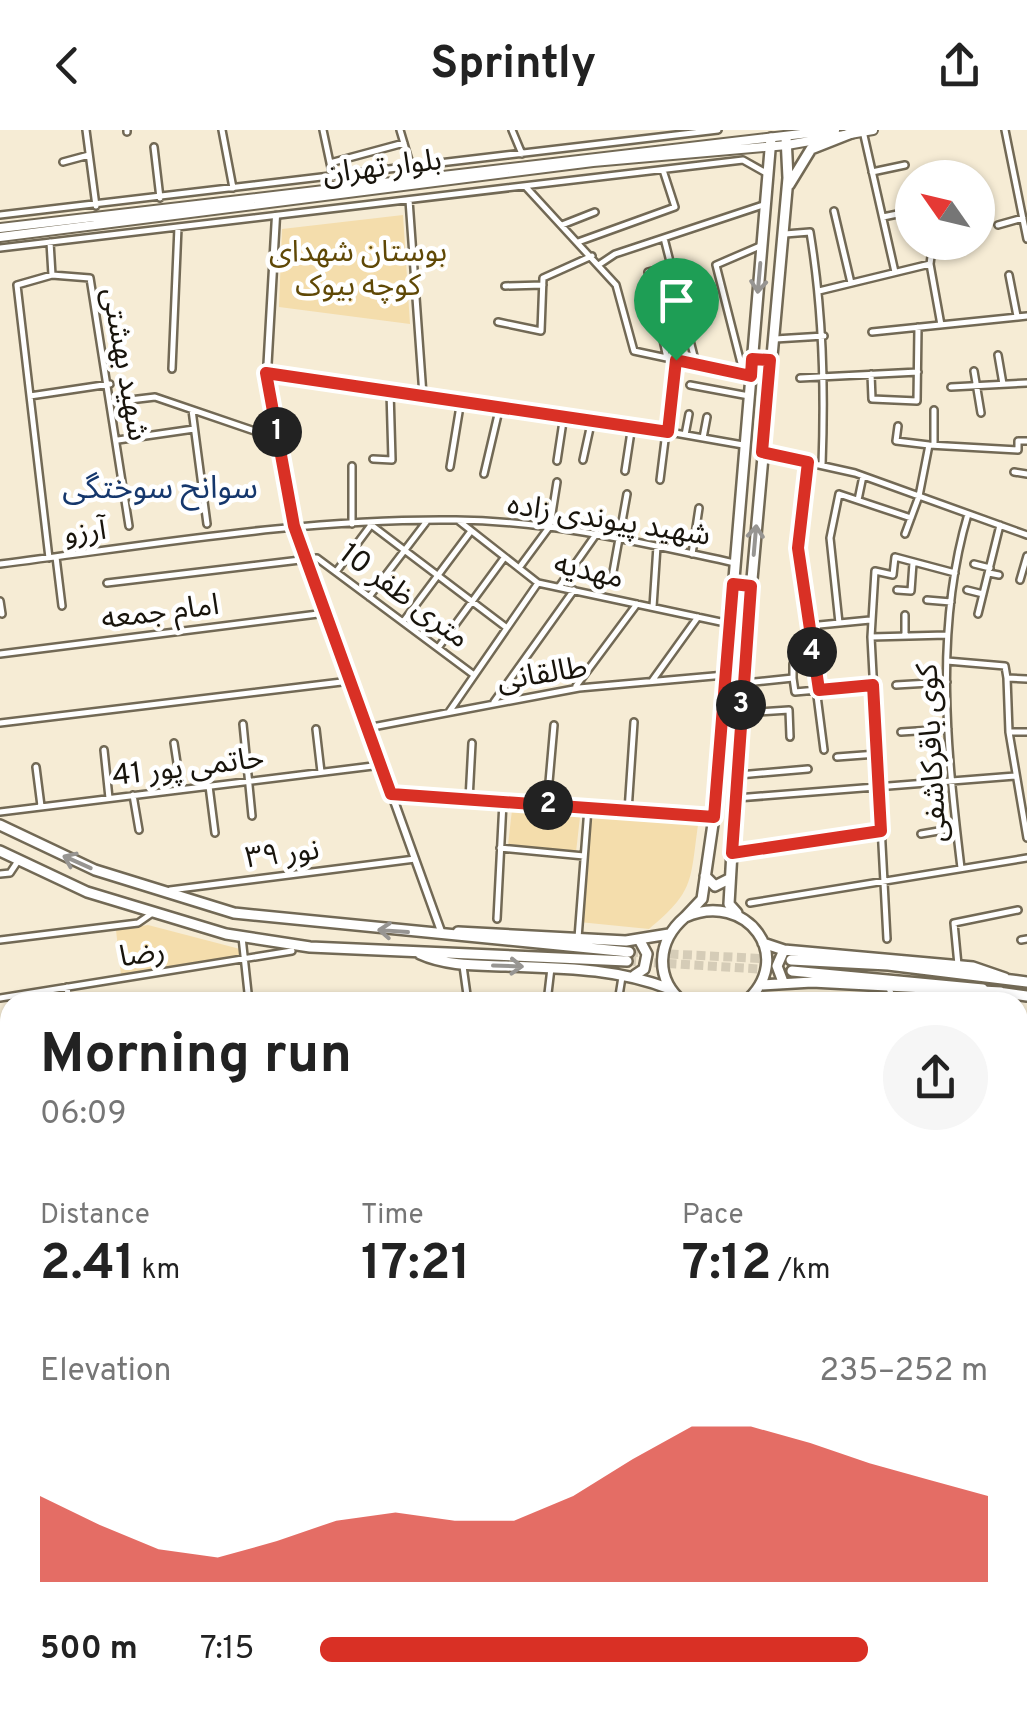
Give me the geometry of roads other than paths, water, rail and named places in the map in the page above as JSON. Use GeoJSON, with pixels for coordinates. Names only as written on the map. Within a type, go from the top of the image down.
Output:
{"type":"FeatureCollection","features":[{"type":"Feature","properties":{"kind":"main road"},"geometry":{"type":"LineString","coordinates":[[786,137],[834,130]]}},
{"type":"Feature","properties":{"kind":"main road"},"geometry":{"type":"LineString","coordinates":[[670,989],[662,962],[669,934],[702,899],[714,817],[770,138],[873,130]]}},
{"type":"Feature","properties":{"kind":"main road"},"geometry":{"type":"LineString","coordinates":[[786,192],[811,149],[858,131]]}},
{"type":"Feature","properties":{"kind":"main road"},"geometry":{"type":"LineString","coordinates":[[754,992],[765,971],[763,943],[757,931],[729,904],[730,877],[742,684],[786,192],[786,137]]}},
{"type":"Feature","properties":{"kind":"main road","name":"بلوار تهران"},"geometry":{"type":"LineString","coordinates":[[0,228],[770,138]]}},
{"type":"Feature","properties":{"kind":"main road","name":"بلوار تهران"},"geometry":{"type":"LineString","coordinates":[[0,237],[770,138]]}},
{"type":"Feature","properties":{"kind":"main road"},"geometry":{"type":"LineString","coordinates":[[752,359],[770,360]]}},
{"type":"Feature","properties":{"kind":"main road"},"geometry":{"type":"LineString","coordinates":[[733,584],[751,586]]}},
{"type":"Feature","properties":{"kind":"main road"},"geometry":{"type":"LineString","coordinates":[[0,825],[95,870],[156,892],[265,918],[628,956],[310,947],[242,937],[150,914],[0,851]]}},
{"type":"Feature","properties":{"kind":"main road"},"geometry":{"type":"LineString","coordinates":[[706,876],[715,886],[730,877]]}},
{"type":"Feature","properties":{"kind":"main road"},"geometry":{"type":"LineString","coordinates":[[685,917],[719,908],[736,913]]}},
{"type":"Feature","properties":{"kind":"main road"},"geometry":{"type":"LineString","coordinates":[[442,935],[469,930],[640,941],[669,934]]}},
{"type":"Feature","properties":{"kind":"main road"},"geometry":{"type":"LineString","coordinates":[[635,975],[644,969],[647,958],[640,941]]}},
{"type":"Feature","properties":{"kind":"main road"},"geometry":{"type":"LineString","coordinates":[[763,943],[784,950],[958,965],[1027,982]]}},
{"type":"Feature","properties":{"kind":"main road"},"geometry":{"type":"LineString","coordinates":[[784,950],[777,966],[784,982]]}},
{"type":"Feature","properties":{"kind":"main road"},"geometry":{"type":"LineString","coordinates":[[412,952],[463,964],[635,975],[673,992]]}},
{"type":"Feature","properties":{"kind":"main road"},"geometry":{"type":"LineString","coordinates":[[1001,992],[791,966],[1005,978]]}},
{"type":"Feature","properties":{"kind":"main road"},"geometry":{"type":"LineString","coordinates":[[760,985],[784,982],[1001,992]]}},
{"type":"Feature","properties":{"kind":"street"},"geometry":{"type":"LineString","coordinates":[[86,130],[96,206]]}},
{"type":"Feature","properties":{"kind":"street"},"geometry":{"type":"LineString","coordinates":[[222,130],[233,188]]}},
{"type":"Feature","properties":{"kind":"street"},"geometry":{"type":"LineString","coordinates":[[323,130],[333,177]]}},
{"type":"Feature","properties":{"kind":"street"},"geometry":{"type":"LineString","coordinates":[[400,130],[411,167]]}},
{"type":"Feature","properties":{"kind":"street"},"geometry":{"type":"LineString","coordinates":[[522,154],[514,133],[527,130]]}},
{"type":"Feature","properties":{"kind":"street"},"geometry":{"type":"LineString","coordinates":[[0,216],[718,130]]}},
{"type":"Feature","properties":{"kind":"street"},"geometry":{"type":"LineString","coordinates":[[1005,130],[1027,239]]}},
{"type":"Feature","properties":{"kind":"street"},"geometry":{"type":"LineString","coordinates":[[858,131],[872,172],[895,272]]}},
{"type":"Feature","properties":{"kind":"street"},"geometry":{"type":"LineString","coordinates":[[680,134],[682,146]]}},
{"type":"Feature","properties":{"kind":"street"},"geometry":{"type":"LineString","coordinates":[[330,163],[404,143]]}},
{"type":"Feature","properties":{"kind":"street"},"geometry":{"type":"LineString","coordinates":[[154,147],[160,198]]}},
{"type":"Feature","properties":{"kind":"street"},"geometry":{"type":"LineString","coordinates":[[63,162],[90,155]]}},
{"type":"Feature","properties":{"kind":"street"},"geometry":{"type":"LineString","coordinates":[[0,248],[743,160],[768,174]]}},
{"type":"Feature","properties":{"kind":"street"},"geometry":{"type":"LineString","coordinates":[[592,162],[594,178]]}},
{"type":"Feature","properties":{"kind":"street"},"geometry":{"type":"LineString","coordinates":[[872,172],[895,167]]}},
{"type":"Feature","properties":{"kind":"street"},"geometry":{"type":"LineString","coordinates":[[578,242],[676,208],[663,169]]}},
{"type":"Feature","properties":{"kind":"street"},"geometry":{"type":"LineString","coordinates":[[525,186],[616,285],[634,350],[748,376],[716,265],[762,245]]}},
{"type":"Feature","properties":{"kind":"street"},"geometry":{"type":"LineString","coordinates":[[409,200],[424,395]]}},
{"type":"Feature","properties":{"kind":"street"},"geometry":{"type":"LineString","coordinates":[[600,264],[766,204]]}},
{"type":"Feature","properties":{"kind":"street"},"geometry":{"type":"LineString","coordinates":[[834,211],[851,283]]}},
{"type":"Feature","properties":{"kind":"street"},"geometry":{"type":"LineString","coordinates":[[562,224],[594,212]]}},
{"type":"Feature","properties":{"kind":"street"},"geometry":{"type":"LineString","coordinates":[[998,224],[1024,213]]}},
{"type":"Feature","properties":{"kind":"street"},"geometry":{"type":"LineString","coordinates":[[883,217],[895,215]]}},
{"type":"Feature","properties":{"kind":"street"},"geometry":{"type":"LineString","coordinates":[[276,216],[266,373],[294,526],[442,935]]}},
{"type":"Feature","properties":{"kind":"street"},"geometry":{"type":"LineString","coordinates":[[172,369],[178,227]]}},
{"type":"Feature","properties":{"kind":"street"},"geometry":{"type":"LineString","coordinates":[[782,234],[810,232],[824,336],[822,466]]}},
{"type":"Feature","properties":{"kind":"street"},"geometry":{"type":"LineString","coordinates":[[664,238],[696,364]]}},
{"type":"Feature","properties":{"kind":"street"},"geometry":{"type":"LineString","coordinates":[[50,242],[52,275],[17,285],[52,557],[62,606]]}},
{"type":"Feature","properties":{"kind":"street"},"geometry":{"type":"LineString","coordinates":[[498,322],[541,331],[543,278],[592,256]]}},
{"type":"Feature","properties":{"kind":"street"},"geometry":{"type":"LineString","coordinates":[[931,260],[941,325]]}},
{"type":"Feature","properties":{"kind":"street"},"geometry":{"type":"LineString","coordinates":[[820,291],[930,264]]}},
{"type":"Feature","properties":{"kind":"street"},"geometry":{"type":"LineString","coordinates":[[667,358],[648,272],[671,266]]}},
{"type":"Feature","properties":{"kind":"street"},"geometry":{"type":"LineString","coordinates":[[1009,274],[1017,317]]}},
{"type":"Feature","properties":{"kind":"street","name":"شهید بهشتی"},"geometry":{"type":"LineString","coordinates":[[52,275],[90,278],[113,402],[129,526]]}},
{"type":"Feature","properties":{"kind":"street"},"geometry":{"type":"LineString","coordinates":[[505,286],[542,285]]}},
{"type":"Feature","properties":{"kind":"street"},"geometry":{"type":"LineString","coordinates":[[872,332],[1027,316]]}},
{"type":"Feature","properties":{"kind":"street"},"geometry":{"type":"LineString","coordinates":[[872,374],[872,399],[917,401],[918,327]]}},
{"type":"Feature","properties":{"kind":"street"},"geometry":{"type":"LineString","coordinates":[[772,340],[824,336]]}},
{"type":"Feature","properties":{"kind":"street"},"geometry":{"type":"LineString","coordinates":[[998,355],[1003,384]]}},
{"type":"Feature","properties":{"kind":"street"},"geometry":{"type":"LineString","coordinates":[[660,480],[676,360]]}},
{"type":"Feature","properties":{"kind":"street"},"geometry":{"type":"LineString","coordinates":[[974,371],[981,413]]}},
{"type":"Feature","properties":{"kind":"street"},"geometry":{"type":"LineString","coordinates":[[800,378],[918,372]]}},
{"type":"Feature","properties":{"kind":"street"},"geometry":{"type":"LineString","coordinates":[[266,373],[632,425],[745,446]]}},
{"type":"Feature","properties":{"kind":"street"},"geometry":{"type":"LineString","coordinates":[[951,387],[1027,383]]}},
{"type":"Feature","properties":{"kind":"street"},"geometry":{"type":"LineString","coordinates":[[30,396],[110,384]]}},
{"type":"Feature","properties":{"kind":"street"},"geometry":{"type":"LineString","coordinates":[[690,386],[749,396]]}},
{"type":"Feature","properties":{"kind":"street"},"geometry":{"type":"LineString","coordinates":[[372,459],[392,460],[390,391]]}},
{"type":"Feature","properties":{"kind":"street"},"geometry":{"type":"LineString","coordinates":[[113,402],[156,397],[279,439]]}},
{"type":"Feature","properties":{"kind":"street"},"geometry":{"type":"LineString","coordinates":[[450,467],[462,400]]}},
{"type":"Feature","properties":{"kind":"street"},"geometry":{"type":"LineString","coordinates":[[484,474],[500,406]]}},
{"type":"Feature","properties":{"kind":"street"},"geometry":{"type":"LineString","coordinates":[[192,410],[208,524]]}},
{"type":"Feature","properties":{"kind":"street"},"geometry":{"type":"LineString","coordinates":[[905,534],[932,445],[934,410]]}},
{"type":"Feature","properties":{"kind":"street"},"geometry":{"type":"LineString","coordinates":[[685,435],[689,414]]}},
{"type":"Feature","properties":{"kind":"street"},"geometry":{"type":"LineString","coordinates":[[557,461],[564,415]]}},
{"type":"Feature","properties":{"kind":"street"},"geometry":{"type":"LineString","coordinates":[[703,438],[707,416]]}},
{"type":"Feature","properties":{"kind":"street"},"geometry":{"type":"LineString","coordinates":[[582,460],[592,419]]}},
{"type":"Feature","properties":{"kind":"street"},"geometry":{"type":"LineString","coordinates":[[624,471],[632,425]]}},
{"type":"Feature","properties":{"kind":"street"},"geometry":{"type":"LineString","coordinates":[[898,426],[896,441],[1018,450],[1018,441],[1027,441]]}},
{"type":"Feature","properties":{"kind":"street"},"geometry":{"type":"LineString","coordinates":[[118,440],[194,429]]}},
{"type":"Feature","properties":{"kind":"street"},"geometry":{"type":"LineString","coordinates":[[762,452],[863,476],[1027,535]]}},
{"type":"Feature","properties":{"kind":"street"},"geometry":{"type":"LineString","coordinates":[[808,462],[798,548],[824,750]]}},
{"type":"Feature","properties":{"kind":"street"},"geometry":{"type":"LineString","coordinates":[[352,466],[352,524]]}},
{"type":"Feature","properties":{"kind":"street"},"geometry":{"type":"LineString","coordinates":[[1014,472],[1027,474]]}},
{"type":"Feature","properties":{"kind":"street"},"geometry":{"type":"LineString","coordinates":[[858,500],[863,476]]}},
{"type":"Feature","properties":{"kind":"street"},"geometry":{"type":"LineString","coordinates":[[519,568],[550,526],[557,482]]}},
{"type":"Feature","properties":{"kind":"street"},"geometry":{"type":"LineString","coordinates":[[613,572],[626,494]]}},
{"type":"Feature","properties":{"kind":"street"},"geometry":{"type":"LineString","coordinates":[[839,623],[830,538],[839,494],[911,518]]}},
{"type":"Feature","properties":{"kind":"street"},"geometry":{"type":"LineString","coordinates":[[692,554],[700,508]]}},
{"type":"Feature","properties":{"kind":"street","name":"کوی باقرکاشفی"},"geometry":{"type":"LineString","coordinates":[[961,868],[946,661],[955,573],[968,514]]}},
{"type":"Feature","properties":{"kind":"street","name":"شهید پیوندی زاده"},"geometry":{"type":"LineString","coordinates":[[294,526],[456,520],[550,526],[735,563]]}},
{"type":"Feature","properties":{"kind":"street","name":"مهدیه"},"geometry":{"type":"LineString","coordinates":[[456,520],[538,583],[730,624]]}},
{"type":"Feature","properties":{"kind":"street"},"geometry":{"type":"LineString","coordinates":[[369,597],[427,521]]}},
{"type":"Feature","properties":{"kind":"street"},"geometry":{"type":"LineString","coordinates":[[336,572],[370,524],[507,628]]}},
{"type":"Feature","properties":{"kind":"street","name":"آرزو"},"geometry":{"type":"LineString","coordinates":[[0,564],[294,526]]}},
{"type":"Feature","properties":{"kind":"street"},"geometry":{"type":"LineString","coordinates":[[978,614],[1000,526]]}},
{"type":"Feature","properties":{"kind":"street"},"geometry":{"type":"LineString","coordinates":[[402,622],[471,531]]}},
{"type":"Feature","properties":{"kind":"street"},"geometry":{"type":"LineString","coordinates":[[559,587],[597,533]]}},
{"type":"Feature","properties":{"kind":"street"},"geometry":{"type":"LineString","coordinates":[[653,607],[657,546]]}},
{"type":"Feature","properties":{"kind":"street"},"geometry":{"type":"LineString","coordinates":[[1020,580],[1027,556]]}},
{"type":"Feature","properties":{"kind":"street"},"geometry":{"type":"LineString","coordinates":[[106,583],[306,557]]}},
{"type":"Feature","properties":{"kind":"street","name":"10 متری ظفر"},"geometry":{"type":"LineString","coordinates":[[306,557],[317,558],[474,675]]}},
{"type":"Feature","properties":{"kind":"street"},"geometry":{"type":"LineString","coordinates":[[438,648],[505,557]]}},
{"type":"Feature","properties":{"kind":"street"},"geometry":{"type":"LineString","coordinates":[[887,939],[870,637],[875,570],[893,574],[896,558],[955,573]]}},
{"type":"Feature","properties":{"kind":"street"},"geometry":{"type":"LineString","coordinates":[[897,590],[911,591],[913,562]]}},
{"type":"Feature","properties":{"kind":"street"},"geometry":{"type":"LineString","coordinates":[[974,564],[999,576]]}},
{"type":"Feature","properties":{"kind":"street"},"geometry":{"type":"LineString","coordinates":[[448,712],[538,583]]}},
{"type":"Feature","properties":{"kind":"street"},"geometry":{"type":"LineString","coordinates":[[492,704],[574,590]]}},
{"type":"Feature","properties":{"kind":"street"},"geometry":{"type":"LineString","coordinates":[[967,590],[983,594]]}},
{"type":"Feature","properties":{"kind":"street"},"geometry":{"type":"LineString","coordinates":[[927,600],[951,602]]}},
{"type":"Feature","properties":{"kind":"street"},"geometry":{"type":"LineString","coordinates":[[0,601],[2,614]]}},
{"type":"Feature","properties":{"kind":"street"},"geometry":{"type":"LineString","coordinates":[[574,688],[637,604]]}},
{"type":"Feature","properties":{"kind":"street","name":"امام جمعه"},"geometry":{"type":"LineString","coordinates":[[0,654],[326,613]]}},
{"type":"Feature","properties":{"kind":"street"},"geometry":{"type":"LineString","coordinates":[[905,615],[905,635]]}},
{"type":"Feature","properties":{"kind":"street"},"geometry":{"type":"LineString","coordinates":[[652,681],[698,617]]}},
{"type":"Feature","properties":{"kind":"street"},"geometry":{"type":"LineString","coordinates":[[807,626],[870,620]]}},
{"type":"Feature","properties":{"kind":"street"},"geometry":{"type":"LineString","coordinates":[[870,637],[948,634]]}},
{"type":"Feature","properties":{"kind":"street"},"geometry":{"type":"LineString","coordinates":[[946,661],[1005,666],[1009,732],[1027,838]]}},
{"type":"Feature","properties":{"kind":"street"},"geometry":{"type":"LineString","coordinates":[[793,664],[794,692],[873,685]]}},
{"type":"Feature","properties":{"kind":"street","name":"طالقانی"},"geometry":{"type":"LineString","coordinates":[[368,728],[574,688],[726,675]]}},
{"type":"Feature","properties":{"kind":"street"},"geometry":{"type":"LineString","coordinates":[[742,684],[793,678]]}},
{"type":"Feature","properties":{"kind":"street"},"geometry":{"type":"LineString","coordinates":[[1008,678],[1027,679]]}},
{"type":"Feature","properties":{"kind":"street"},"geometry":{"type":"LineString","coordinates":[[0,722],[350,680]]}},
{"type":"Feature","properties":{"kind":"street"},"geometry":{"type":"LineString","coordinates":[[896,685],[947,682]]}},
{"type":"Feature","properties":{"kind":"street"},"geometry":{"type":"LineString","coordinates":[[740,714],[790,710],[790,737]]}},
{"type":"Feature","properties":{"kind":"street"},"geometry":{"type":"LineString","coordinates":[[628,811],[634,722]]}},
{"type":"Feature","properties":{"kind":"street"},"geometry":{"type":"LineString","coordinates":[[243,724],[252,816]]}},
{"type":"Feature","properties":{"kind":"street"},"geometry":{"type":"LineString","coordinates":[[547,805],[554,724]]}},
{"type":"Feature","properties":{"kind":"street"},"geometry":{"type":"LineString","coordinates":[[316,729],[321,772]]}},
{"type":"Feature","properties":{"kind":"street"},"geometry":{"type":"LineString","coordinates":[[901,732],[948,729]]}},
{"type":"Feature","properties":{"kind":"street"},"geometry":{"type":"LineString","coordinates":[[1009,732],[1027,732]]}},
{"type":"Feature","properties":{"kind":"street"},"geometry":{"type":"LineString","coordinates":[[174,743],[180,789]]}},
{"type":"Feature","properties":{"kind":"street"},"geometry":{"type":"LineString","coordinates":[[469,800],[472,743]]}},
{"type":"Feature","properties":{"kind":"street"},"geometry":{"type":"LineString","coordinates":[[104,750],[108,798]]}},
{"type":"Feature","properties":{"kind":"street"},"geometry":{"type":"LineString","coordinates":[[836,757],[877,754]]}},
{"type":"Feature","properties":{"kind":"street","name":"حاتمی پور 41"},"geometry":{"type":"LineString","coordinates":[[0,812],[381,765]]}},
{"type":"Feature","properties":{"kind":"street"},"geometry":{"type":"LineString","coordinates":[[36,767],[40,806]]}},
{"type":"Feature","properties":{"kind":"street"},"geometry":{"type":"LineString","coordinates":[[736,775],[808,769]]}},
{"type":"Feature","properties":{"kind":"street"},"geometry":{"type":"LineString","coordinates":[[734,798],[1015,776]]}},
{"type":"Feature","properties":{"kind":"street"},"geometry":{"type":"LineString","coordinates":[[209,786],[214,832]]}},
{"type":"Feature","properties":{"kind":"street"},"geometry":{"type":"LineString","coordinates":[[391,794],[714,817]]}},
{"type":"Feature","properties":{"kind":"street"},"geometry":{"type":"LineString","coordinates":[[134,795],[138,830]]}},
{"type":"Feature","properties":{"kind":"street"},"geometry":{"type":"LineString","coordinates":[[497,919],[504,802]]}},
{"type":"Feature","properties":{"kind":"street"},"geometry":{"type":"LineString","coordinates":[[578,938],[588,808]]}},
{"type":"Feature","properties":{"kind":"street"},"geometry":{"type":"LineString","coordinates":[[921,834],[956,828]]}},
{"type":"Feature","properties":{"kind":"street"},"geometry":{"type":"LineString","coordinates":[[732,853],[881,831]]}},
{"type":"Feature","properties":{"kind":"street"},"geometry":{"type":"LineString","coordinates":[[500,848],[584,856]]}},
{"type":"Feature","properties":{"kind":"street"},"geometry":{"type":"LineString","coordinates":[[750,904],[1027,858]]}},
{"type":"Feature","properties":{"kind":"street","name":"نور ۳۹"},"geometry":{"type":"LineString","coordinates":[[156,892],[415,859]]}},
{"type":"Feature","properties":{"kind":"street"},"geometry":{"type":"LineString","coordinates":[[0,874],[10,872],[18,861]]}},
{"type":"Feature","properties":{"kind":"street"},"geometry":{"type":"LineString","coordinates":[[958,965],[954,923],[1018,910]]}},
{"type":"Feature","properties":{"kind":"street"},"geometry":{"type":"LineString","coordinates":[[0,940],[138,923],[150,914]]}},
{"type":"Feature","properties":{"kind":"street"},"geometry":{"type":"LineString","coordinates":[[242,937],[248,992]]}},
{"type":"Feature","properties":{"kind":"street","name":"رضا"},"geometry":{"type":"LineString","coordinates":[[37,992],[292,951]]}},
{"type":"Feature","properties":{"kind":"street"},"geometry":{"type":"LineString","coordinates":[[463,964],[467,992]]}},
{"type":"Feature","properties":{"kind":"street"},"geometry":{"type":"LineString","coordinates":[[548,992],[551,968]]}},
{"type":"Feature","properties":{"kind":"street"},"geometry":{"type":"LineString","coordinates":[[619,992],[622,974]]}},
{"type":"Feature","properties":{"kind":"street"},"geometry":{"type":"LineString","coordinates":[[67,987],[68,992]]}},
{"type":"Feature","properties":{"kind":"street"},"geometry":{"type":"LineString","coordinates":[[889,988],[890,992]]}},
{"type":"Feature","properties":{"kind":"tunnel"},"geometry":{"type":"LineString","coordinates":[[629,952],[791,960]]}},
{"type":"Feature","properties":{"kind":"tunnel"},"geometry":{"type":"LineString","coordinates":[[627,961],[792,971]]}},
{"type":"Feature","properties":{"kind":"district","name":"سوانح سوختگی"},"geometry":{"type":"Point","coordinates":[160,487]}},
{"type":"Feature","properties":{"kind":"park label","name":"بوستان شهدای کوچه بیوک"},"geometry":{"type":"Point","coordinates":[358,268]}}]}
